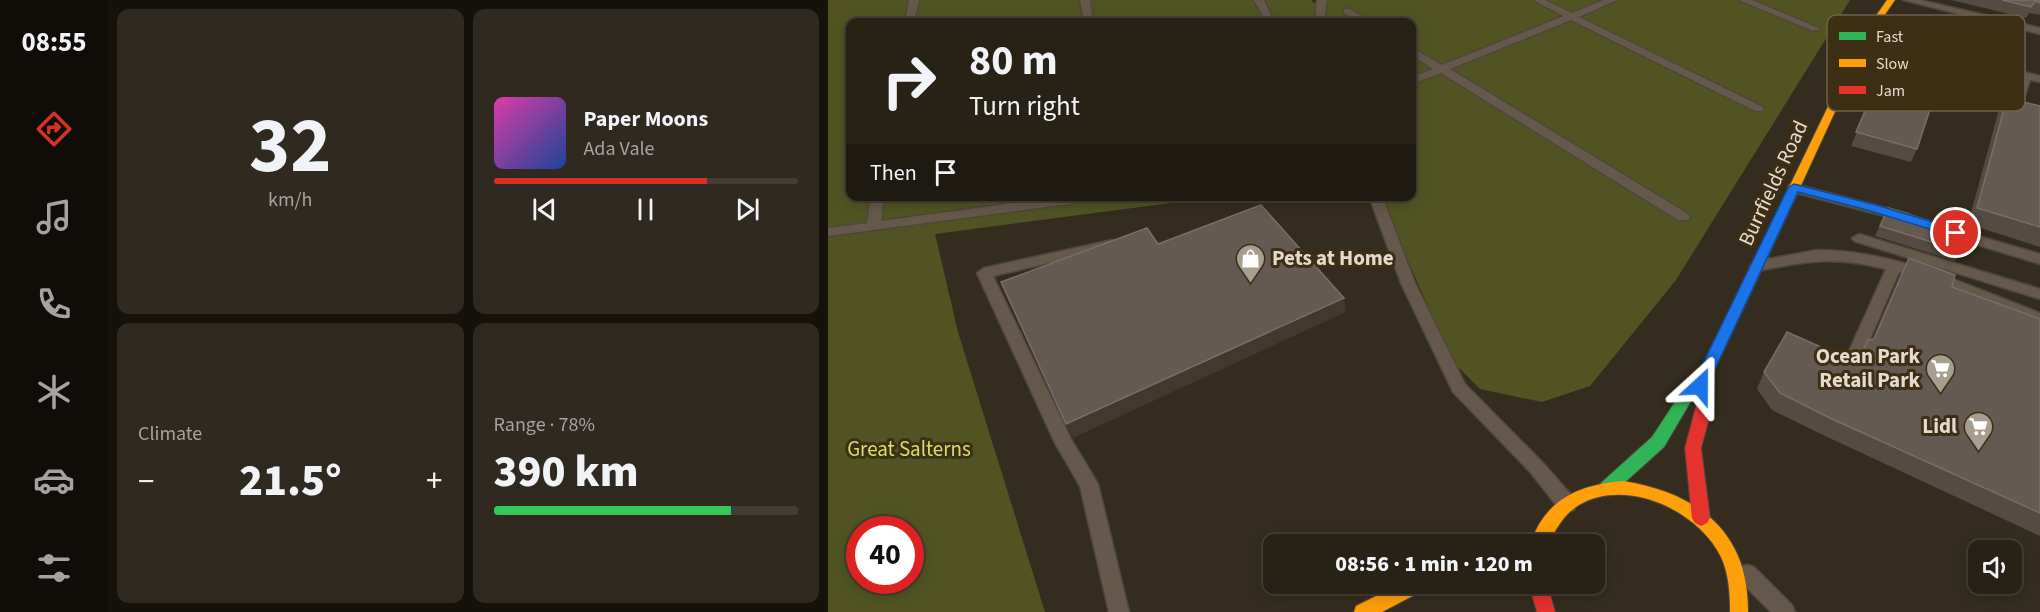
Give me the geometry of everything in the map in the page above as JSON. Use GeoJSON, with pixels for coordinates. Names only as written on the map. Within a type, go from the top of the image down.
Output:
{"type":"FeatureCollection","features":[{"type":"Feature","properties":{"kind":"street","name":"Burrfields Road"},"geometry":{"type":"LineString","coordinates":[[1881,15],[1891,0]]}},
{"type":"Feature","properties":{"kind":"street","name":"Burrfields Road"},"geometry":{"type":"LineString","coordinates":[[1607,488],[1658,442],[1686,397],[1700,386],[1830,111]]}},
{"type":"Feature","properties":{"kind":"street","name":"Burrfields Road"},"geometry":{"type":"LineString","coordinates":[[1700,386],[1705,403],[1693,448],[1701,518]]}},
{"type":"Feature","properties":{"kind":"street"},"geometry":{"type":"LineString","coordinates":[[1544,534],[1552,518],[1566,504],[1586,493],[1607,488],[1627,487],[1665,496],[1701,518],[1724,544],[1732,559],[1740,588],[1739,612]]}},
{"type":"Feature","properties":{"kind":"street"},"geometry":{"type":"LineString","coordinates":[[1363,612],[1398,594]]}},
{"type":"Feature","properties":{"kind":"street"},"geometry":{"type":"LineString","coordinates":[[1541,594],[1546,612]]}},
{"type":"Feature","properties":{"kind":"lane"},"geometry":{"type":"LineString","coordinates":[[911,18],[914,0]]}},
{"type":"Feature","properties":{"kind":"lane"},"geometry":{"type":"LineString","coordinates":[[1085,0],[1088,18]]}},
{"type":"Feature","properties":{"kind":"lane"},"geometry":{"type":"LineString","coordinates":[[1259,0],[1268,18]]}},
{"type":"Feature","properties":{"kind":"lane"},"geometry":{"type":"LineString","coordinates":[[1320,18],[1322,0]]}},
{"type":"Feature","properties":{"kind":"lane"},"geometry":{"type":"LineString","coordinates":[[1538,0],[1759,109]]}},
{"type":"Feature","properties":{"kind":"lane"},"geometry":{"type":"LineString","coordinates":[[1416,79],[1612,0]]}},
{"type":"Feature","properties":{"kind":"lane"},"geometry":{"type":"LineString","coordinates":[[1744,0],[1816,28]]}},
{"type":"Feature","properties":{"kind":"lane"},"geometry":{"type":"LineString","coordinates":[[1908,0],[1972,15]]}},
{"type":"Feature","properties":{"kind":"lane"},"geometry":{"type":"LineString","coordinates":[[1347,11],[1359,18]]}},
{"type":"Feature","properties":{"kind":"lane"},"geometry":{"type":"LineString","coordinates":[[2025,27],[2040,31]]}},
{"type":"Feature","properties":{"kind":"lane"},"geometry":{"type":"LineString","coordinates":[[1416,53],[1683,217]]}},
{"type":"Feature","properties":{"kind":"lane"},"geometry":{"type":"LineString","coordinates":[[2025,79],[2026,76],[2040,80]]}},
{"type":"Feature","properties":{"kind":"lane"},"geometry":{"type":"LineString","coordinates":[[2025,108],[2040,112]]}},
{"type":"Feature","properties":{"kind":"lane"},"geometry":{"type":"LineString","coordinates":[[1794,188],[1916,221]]}},
{"type":"Feature","properties":{"kind":"lane"},"geometry":{"type":"LineString","coordinates":[[873,227],[877,201]]}},
{"type":"Feature","properties":{"kind":"lane"},"geometry":{"type":"LineString","coordinates":[[828,232],[1062,201]]}},
{"type":"Feature","properties":{"kind":"lane"},"geometry":{"type":"LineString","coordinates":[[1377,201],[1408,283],[1459,387],[1537,468],[1566,504]]}},
{"type":"Feature","properties":{"kind":"lane"},"geometry":{"type":"LineString","coordinates":[[1939,228],[2040,259]]}},
{"type":"Feature","properties":{"kind":"lane"},"geometry":{"type":"LineString","coordinates":[[1859,237],[2040,294]]}},
{"type":"Feature","properties":{"kind":"lane"},"geometry":{"type":"LineString","coordinates":[[1119,612],[1089,484],[1064,443],[984,273],[1122,241]]}},
{"type":"Feature","properties":{"kind":"lane"},"geometry":{"type":"LineString","coordinates":[[1757,266],[1822,255],[1857,258],[1894,267],[2040,319]]}},
{"type":"Feature","properties":{"kind":"lane"},"geometry":{"type":"LineString","coordinates":[[1857,351],[1894,267]]}},
{"type":"Feature","properties":{"kind":"lane"},"geometry":{"type":"LineString","coordinates":[[1732,559],[1785,612]]}},
{"type":"Feature","properties":{"kind":"green space","name":"Great Salterns"},"geometry":{"type":"Polygon","coordinates":[[[828,0],[1312,0],[1313,3],[1330,0],[1850,0],[1841,15],[1827,15],[1827,37],[1676,280],[1590,386],[1542,402],[1480,389],[1452,361],[1382,201],[1416,201],[1416,18],[846,18],[846,201],[1187,201],[935,234],[958,332],[1045,612],[828,612],[828,0]]]}},
{"type":"Feature","properties":{"kind":"building"},"geometry":{"type":"Polygon","coordinates":[[[2002,0],[2040,0],[2040,3],[2035,1],[2031,7],[2002,0]]]}},
{"type":"Feature","properties":{"kind":"building"},"geometry":{"type":"Polygon","coordinates":[[[2025,102],[2040,106],[2040,227],[1977,208],[2003,111],[2025,111],[2025,102]]]}},
{"type":"Feature","properties":{"kind":"building"},"geometry":{"type":"Polygon","coordinates":[[[1865,111],[1930,111],[1917,149],[1856,132],[1865,111]]]}},
{"type":"Feature","properties":{"kind":"building"},"geometry":{"type":"Polygon","coordinates":[[[1261,205],[1344,298],[1066,424],[1001,282],[1147,228],[1158,244],[1261,205]]]}},
{"type":"Feature","properties":{"kind":"building"},"geometry":{"type":"Polygon","coordinates":[[[1888,208],[1966,232],[1961,251],[1880,226],[1888,208]]]}},
{"type":"Feature","properties":{"kind":"building","name":"Ocean Park Retail Park"},"geometry":{"type":"Polygon","coordinates":[[[1909,258],[1955,275],[1952,287],[2040,319],[2040,513],[1832,419],[1780,393],[1764,372],[1787,332],[1857,363],[1868,340],[1874,339],[1909,258]]]}},
{"type":"Feature","properties":{"kind":"traffic: fast"},"geometry":{"type":"LineString","coordinates":[[1607,488],[1658,442],[1686,397],[1700,386],[1772,235]]}},
{"type":"Feature","properties":{"kind":"traffic: slow"},"geometry":{"type":"LineString","coordinates":[[1881,15],[1891,0]]}},
{"type":"Feature","properties":{"kind":"traffic: slow"},"geometry":{"type":"LineString","coordinates":[[1772,235],[1831,111]]}},
{"type":"Feature","properties":{"kind":"traffic: slow"},"geometry":{"type":"LineString","coordinates":[[1544,534],[1553,518],[1573,500],[1597,491],[1623,488],[1651,493],[1677,503],[1700,518],[1725,546],[1736,573],[1739,612]]}},
{"type":"Feature","properties":{"kind":"traffic: slow"},"geometry":{"type":"LineString","coordinates":[[1363,612],[1398,594]]}},
{"type":"Feature","properties":{"kind":"traffic: jam"},"geometry":{"type":"LineString","coordinates":[[1700,386],[1705,403],[1693,448],[1701,518]]}},
{"type":"Feature","properties":{"kind":"traffic: jam"},"geometry":{"type":"LineString","coordinates":[[1541,594],[1546,612]]}},
{"type":"Feature","properties":{"kind":"place","name":"Pets at Home"},"geometry":{"type":"Point","coordinates":[1251,284]}},
{"type":"Feature","properties":{"kind":"place","name":"Ocean Park Retail Park"},"geometry":{"type":"Point","coordinates":[1941,394]}},
{"type":"Feature","properties":{"kind":"place","name":"Lidl"},"geometry":{"type":"Point","coordinates":[1978,452]}},
{"type":"Feature","properties":{"kind":"route"},"geometry":{"type":"LineString","coordinates":[[1700,386],[1794,188],[1871,207],[1956,233]]}}]}
